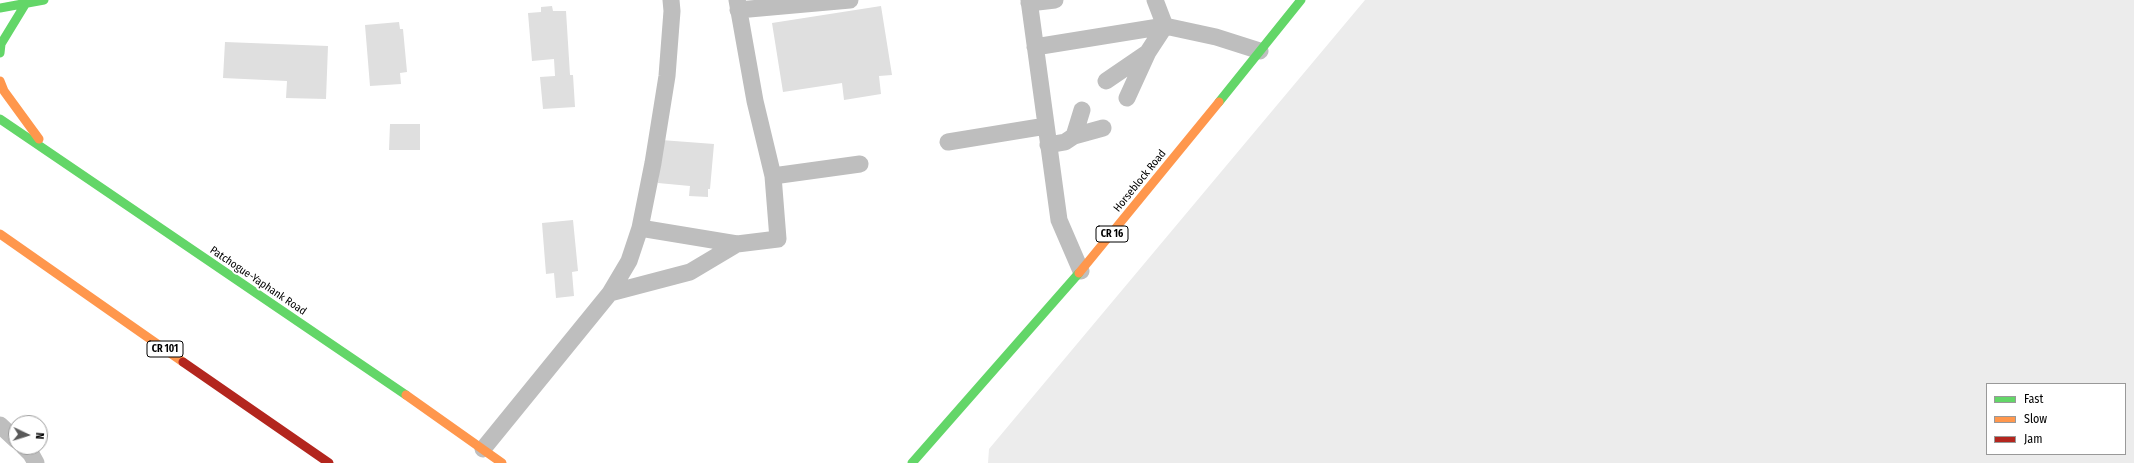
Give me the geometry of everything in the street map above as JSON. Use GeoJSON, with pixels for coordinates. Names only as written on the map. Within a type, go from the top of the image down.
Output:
{"type":"FeatureCollection","features":[{"type":"Feature","properties":{"kind":"main road"},"geometry":{"type":"LineString","coordinates":[[0,8],[44,0]]}},
{"type":"Feature","properties":{"kind":"main road","name":"Horseblock Road"},"geometry":{"type":"LineString","coordinates":[[912,463],[1081,271],[1301,0]]}},
{"type":"Feature","properties":{"kind":"main road"},"geometry":{"type":"LineString","coordinates":[[0,53],[1,44],[26,3]]}},
{"type":"Feature","properties":{"kind":"main road"},"geometry":{"type":"LineString","coordinates":[[0,81],[4,91],[49,153]]}},
{"type":"Feature","properties":{"kind":"main road","name":"Patchogue-Yaphank Road"},"geometry":{"type":"LineString","coordinates":[[0,119],[442,419],[502,463]]}},
{"type":"Feature","properties":{"kind":"main road","name":"CR 101"},"geometry":{"type":"LineString","coordinates":[[0,234],[329,463]]}},
{"type":"Feature","properties":{"kind":"lane"},"geometry":{"type":"LineString","coordinates":[[482,449],[610,293],[629,261],[640,228],[653,163],[667,76],[672,11],[671,0]]}},
{"type":"Feature","properties":{"kind":"lane"},"geometry":{"type":"LineString","coordinates":[[640,228],[736,244],[778,239],[773,176],[755,101],[738,5],[850,0]]}},
{"type":"Feature","properties":{"kind":"lane"},"geometry":{"type":"LineString","coordinates":[[1055,0],[1029,1],[1059,220],[1081,271]]}},
{"type":"Feature","properties":{"kind":"lane"},"geometry":{"type":"LineString","coordinates":[[1155,0],[1165,26]]}},
{"type":"Feature","properties":{"kind":"lane"},"geometry":{"type":"LineString","coordinates":[[1035,47],[1165,26],[1216,38],[1260,51]]}},
{"type":"Feature","properties":{"kind":"lane"},"geometry":{"type":"LineString","coordinates":[[1127,98],[1148,52],[1165,26]]}},
{"type":"Feature","properties":{"kind":"lane"},"geometry":{"type":"LineString","coordinates":[[1106,81],[1148,52]]}},
{"type":"Feature","properties":{"kind":"lane"},"geometry":{"type":"LineString","coordinates":[[1074,136],[1082,110]]}},
{"type":"Feature","properties":{"kind":"lane"},"geometry":{"type":"LineString","coordinates":[[948,142],[1046,126]]}},
{"type":"Feature","properties":{"kind":"lane"},"geometry":{"type":"LineString","coordinates":[[1048,145],[1065,142],[1074,136],[1103,128]]}},
{"type":"Feature","properties":{"kind":"lane"},"geometry":{"type":"LineString","coordinates":[[773,176],[860,164]]}},
{"type":"Feature","properties":{"kind":"lane"},"geometry":{"type":"LineString","coordinates":[[610,293],[690,272],[736,244]]}},
{"type":"Feature","properties":{"kind":"lane"},"geometry":{"type":"LineString","coordinates":[[0,425],[8,432]]}},
{"type":"Feature","properties":{"kind":"shaded area"},"geometry":{"type":"Polygon","coordinates":[[[1365,0],[2134,0],[2134,463],[988,463],[989,449],[1365,0]]]}},
{"type":"Feature","properties":{"kind":"building"},"geometry":{"type":"Polygon","coordinates":[[[552,6],[553,11],[566,11],[570,75],[573,75],[575,107],[543,109],[540,77],[555,76],[554,59],[532,61],[528,13],[541,12],[541,7],[552,6]]]}},
{"type":"Feature","properties":{"kind":"building"},"geometry":{"type":"Polygon","coordinates":[[[881,6],[892,75],[879,76],[881,94],[844,100],[842,83],[783,92],[772,23],[881,6]]]}},
{"type":"Feature","properties":{"kind":"building"},"geometry":{"type":"Polygon","coordinates":[[[399,22],[400,29],[403,29],[407,72],[400,73],[401,84],[370,86],[365,25],[399,22]]]}},
{"type":"Feature","properties":{"kind":"building"},"geometry":{"type":"Polygon","coordinates":[[[225,42],[328,46],[326,99],[286,98],[287,81],[223,78],[225,42]]]}},
{"type":"Feature","properties":{"kind":"building"},"geometry":{"type":"Polygon","coordinates":[[[390,124],[420,124],[420,150],[389,150],[390,124]]]}},
{"type":"Feature","properties":{"kind":"building"},"geometry":{"type":"Polygon","coordinates":[[[661,140],[714,144],[708,197],[689,196],[690,186],[658,183],[661,140]]]}},
{"type":"Feature","properties":{"kind":"building"},"geometry":{"type":"Polygon","coordinates":[[[573,220],[578,271],[572,272],[574,296],[556,298],[554,273],[546,274],[542,223],[573,220]]]}},
{"type":"Feature","properties":{"kind":"traffic: fast"},"geometry":{"type":"LineString","coordinates":[[0,8],[44,0]]}},
{"type":"Feature","properties":{"kind":"traffic: fast"},"geometry":{"type":"LineString","coordinates":[[1219,102],[1301,0]]}},
{"type":"Feature","properties":{"kind":"traffic: fast"},"geometry":{"type":"LineString","coordinates":[[0,53],[1,44],[26,3]]}},
{"type":"Feature","properties":{"kind":"traffic: fast"},"geometry":{"type":"LineString","coordinates":[[0,119],[406,395]]}},
{"type":"Feature","properties":{"kind":"traffic: fast"},"geometry":{"type":"LineString","coordinates":[[912,463],[1079,273]]}},
{"type":"Feature","properties":{"kind":"traffic: slow"},"geometry":{"type":"LineString","coordinates":[[0,81],[4,91],[39,139]]}},
{"type":"Feature","properties":{"kind":"traffic: slow"},"geometry":{"type":"LineString","coordinates":[[1079,273],[1219,102]]}},
{"type":"Feature","properties":{"kind":"traffic: slow"},"geometry":{"type":"LineString","coordinates":[[0,234],[183,362]]}},
{"type":"Feature","properties":{"kind":"traffic: slow"},"geometry":{"type":"LineString","coordinates":[[406,395],[502,463]]}},
{"type":"Feature","properties":{"kind":"traffic: jam"},"geometry":{"type":"LineString","coordinates":[[183,362],[329,463]]}}]}
